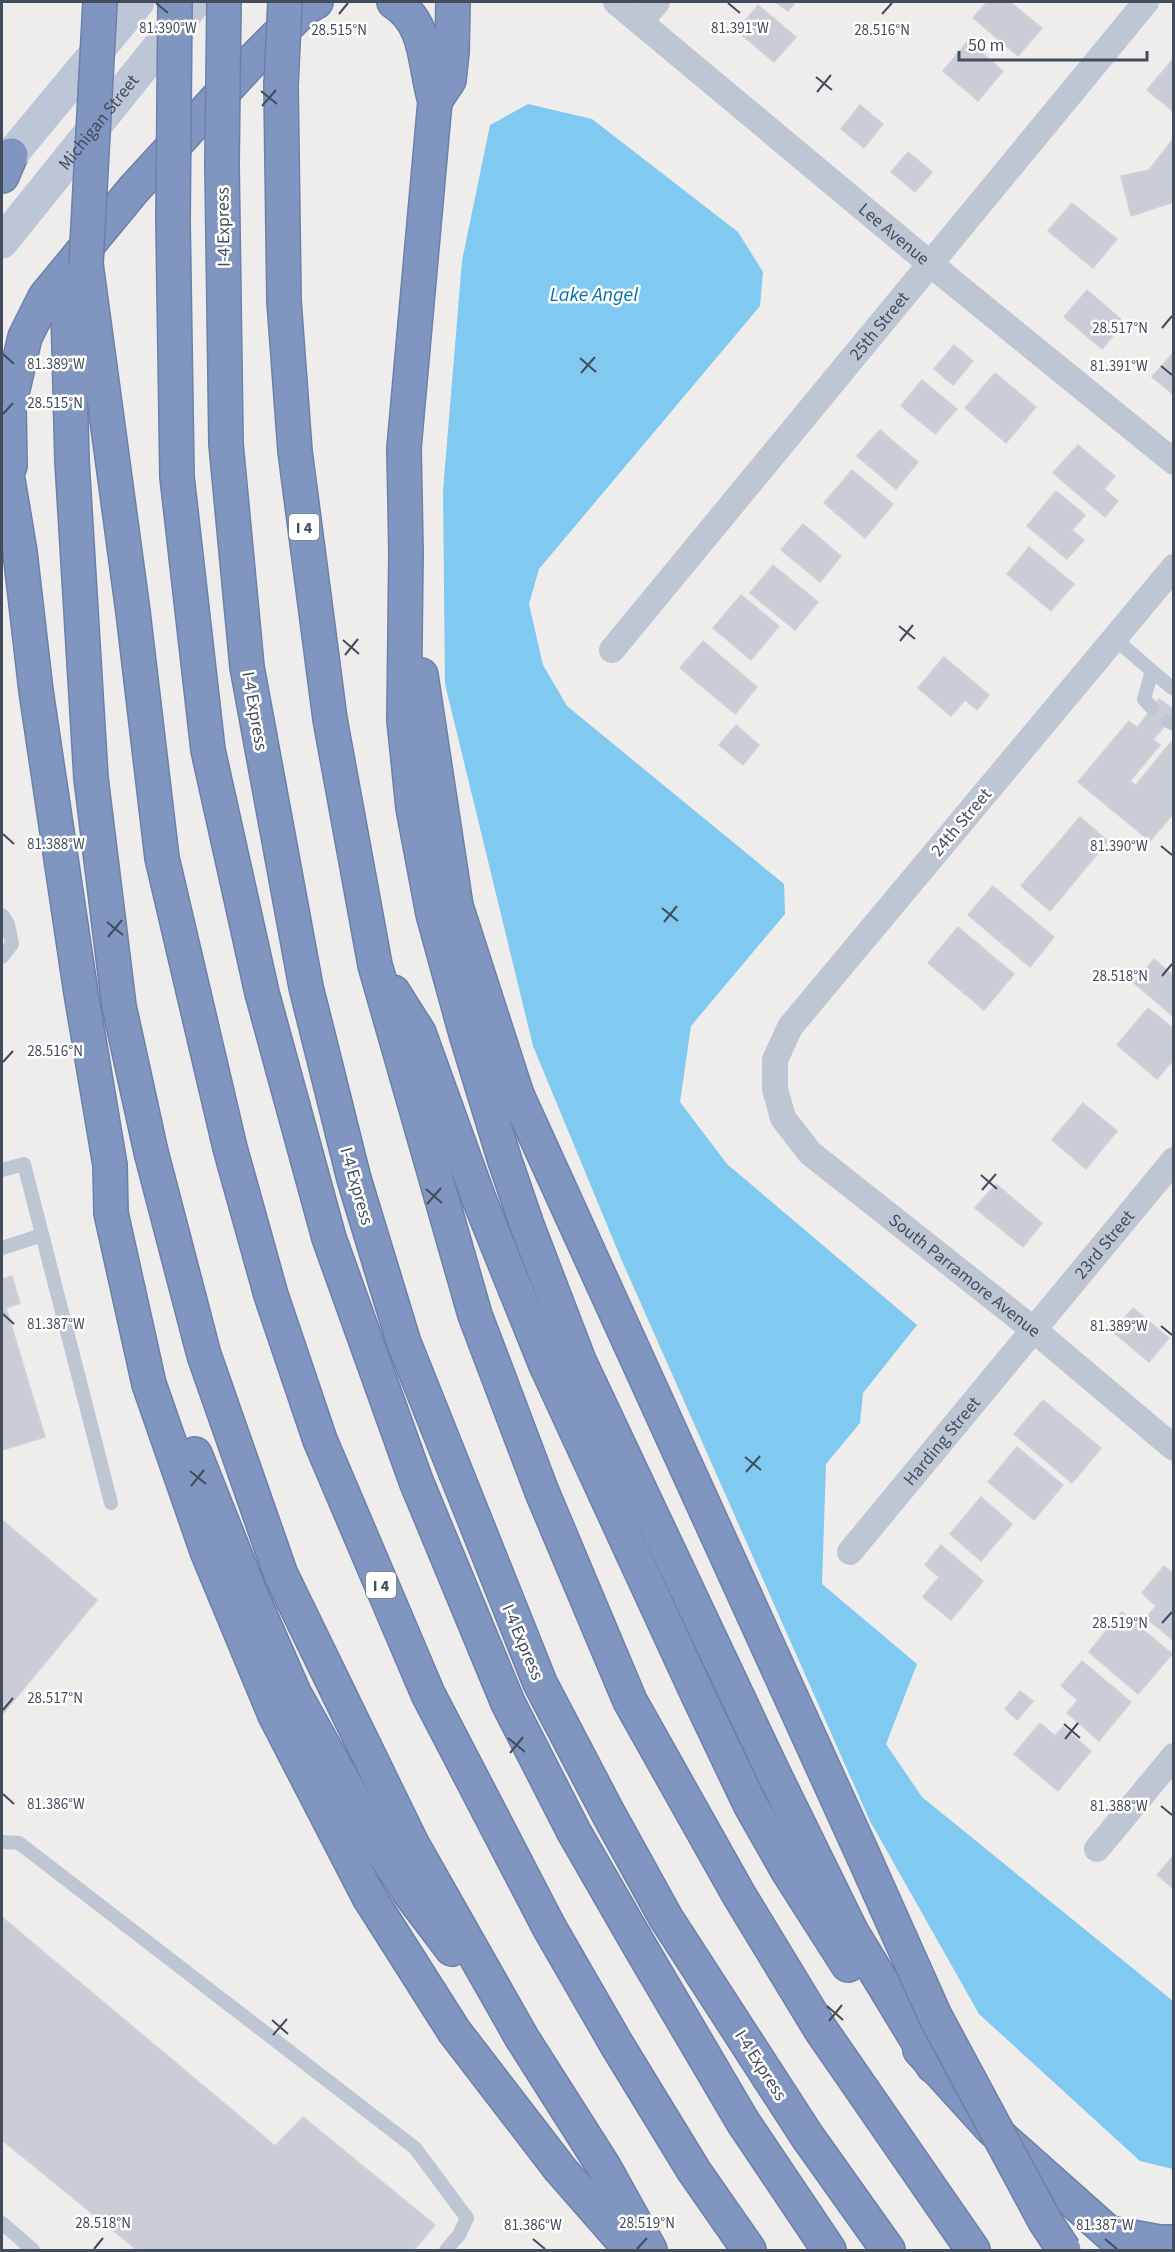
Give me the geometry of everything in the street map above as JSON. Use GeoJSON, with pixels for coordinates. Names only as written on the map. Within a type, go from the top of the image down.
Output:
{"type":"FeatureCollection","features":[{"type":"Feature","properties":{"kind":"highway","name":"I 4"},"geometry":{"type":"LineString","coordinates":[[100,2],[86,264],[131,600],[162,858],[230,1148],[271,1295],[320,1440],[377,1578],[444,1725],[549,1927],[617,2045],[694,2171],[749,2250]]}},
{"type":"Feature","properties":{"kind":"highway","name":"I-4 Express"},"geometry":{"type":"LineString","coordinates":[[175,2],[172,220],[177,477],[208,750],[262,993],[329,1238],[416,1481],[508,1703],[574,1832],[743,2122],[830,2250]]}},
{"type":"Feature","properties":{"kind":"highway","name":"I-4 Express"},"geometry":{"type":"LineString","coordinates":[[224,2],[222,164],[226,444],[248,667],[306,987],[354,1179],[404,1343],[540,1683],[608,1813],[679,1938],[807,2136],[888,2250]]}},
{"type":"Feature","properties":{"kind":"highway","name":"I 4"},"geometry":{"type":"LineString","coordinates":[[285,2],[281,85],[284,301],[295,451],[330,719],[375,965],[475,1315],[542,1492],[630,1701],[739,1895],[821,2030],[973,2250]]}},
{"type":"Feature","properties":{"kind":"highway"},"geometry":{"type":"LineString","coordinates":[[7,515],[9,406],[25,337],[45,297],[134,189],[249,64],[305,9],[316,2]]}},
{"type":"Feature","properties":{"kind":"highway"},"geometry":{"type":"LineString","coordinates":[[394,2],[407,10],[425,45],[429,82],[435,101],[404,448],[406,552],[404,720],[413,808],[434,914],[466,1034],[528,1228],[579,1360],[772,1770],[851,1930],[933,2066]]}},
{"type":"Feature","properties":{"kind":"highway"},"geometry":{"type":"LineString","coordinates":[[435,101],[449,80],[453,2]]}},
{"type":"Feature","properties":{"kind":"highway"},"geometry":{"type":"LineString","coordinates":[[86,264],[68,308],[74,484],[91,778],[119,1006],[151,1152],[204,1355],[281,1575],[412,1844],[522,2038],[604,2167],[650,2250]]}},
{"type":"Feature","properties":{"kind":"highway"},"geometry":{"type":"LineString","coordinates":[[2,444],[7,515],[110,1165],[111,1213],[149,1384],[207,1551],[275,1715],[369,1897],[454,2031],[560,2169],[631,2250]]}},
{"type":"Feature","properties":{"kind":"highway"},"geometry":{"type":"LineString","coordinates":[[406,552],[419,664],[456,906],[517,1095],[935,2016],[1045,2221],[1064,2250]]}},
{"type":"Feature","properties":{"kind":"highway"},"geometry":{"type":"LineString","coordinates":[[375,965],[419,1033],[479,1199],[546,1365],[750,1804],[788,1871],[851,1971],[933,2066],[992,2128],[1050,2180],[1113,2245],[1173,2242]]}},
{"type":"Feature","properties":{"kind":"highway"},"geometry":{"type":"LineString","coordinates":[[110,1165],[126,1207],[158,1344],[179,1413],[250,1592],[294,1693],[400,1879],[522,2038]]}},
{"type":"Feature","properties":{"kind":"highway"},"geometry":{"type":"LineString","coordinates":[[604,2167],[668,2250]]}},
{"type":"Feature","properties":{"kind":"main road"},"geometry":{"type":"LineString","coordinates":[[5,166],[138,2]]}},
{"type":"Feature","properties":{"kind":"main road","name":"Michigan Street"},"geometry":{"type":"LineString","coordinates":[[2,242],[195,2]]}},
{"type":"Feature","properties":{"kind":"street","name":"Lee Avenue"},"geometry":{"type":"LineString","coordinates":[[616,2],[929,263],[1173,462]]}},
{"type":"Feature","properties":{"kind":"street"},"geometry":{"type":"LineString","coordinates":[[640,22],[657,2]]}},
{"type":"Feature","properties":{"kind":"street","name":"25th Street"},"geometry":{"type":"LineString","coordinates":[[612,650],[1146,2]]}},
{"type":"Feature","properties":{"kind":"street","name":"24th Street"},"geometry":{"type":"LineString","coordinates":[[775,1089],[775,1060],[790,1027],[1173,567]]}},
{"type":"Feature","properties":{"kind":"street","name":"South Parramore Avenue"},"geometry":{"type":"LineString","coordinates":[[775,1089],[783,1118],[810,1153],[1034,1330],[1173,1448]]}},
{"type":"Feature","properties":{"kind":"street","name":"23rd Street"},"geometry":{"type":"LineString","coordinates":[[1034,1330],[1173,1160]]}},
{"type":"Feature","properties":{"kind":"street","name":"Harding Street"},"geometry":{"type":"LineString","coordinates":[[850,1552],[1034,1330]]}},
{"type":"Feature","properties":{"kind":"street"},"geometry":{"type":"LineString","coordinates":[[1097,1849],[1173,1756]]}},
{"type":"Feature","properties":{"kind":"lane"},"geometry":{"type":"LineString","coordinates":[[1114,638],[1172,688]]}},
{"type":"Feature","properties":{"kind":"lane"},"geometry":{"type":"LineString","coordinates":[[1152,671],[1144,699],[1152,708]]}},
{"type":"Feature","properties":{"kind":"lane"},"geometry":{"type":"LineString","coordinates":[[2,915],[8,924],[12,944],[2,957]]}},
{"type":"Feature","properties":{"kind":"lane"},"geometry":{"type":"LineString","coordinates":[[2,1170],[24,1164],[111,1503]]}},
{"type":"Feature","properties":{"kind":"lane"},"geometry":{"type":"LineString","coordinates":[[2,1248],[42,1235]]}},
{"type":"Feature","properties":{"kind":"lane"},"geometry":{"type":"LineString","coordinates":[[2,1842],[19,1843],[416,2148],[467,2218],[459,2235],[446,2250]]}},
{"type":"Feature","properties":{"kind":"lane"},"geometry":{"type":"LineString","coordinates":[[2,2223],[33,2250]]}},
{"type":"Feature","properties":{"kind":"water","name":"Lake Angel"},"geometry":{"type":"Polygon","coordinates":[[[528,104],[592,119],[738,232],[763,272],[760,306],[539,569],[529,604],[543,665],[567,706],[784,884],[785,914],[691,1026],[680,1102],[727,1164],[917,1325],[863,1393],[860,1423],[826,1464],[822,1584],[917,1664],[886,1744],[922,1797],[1173,2001],[1173,2169],[1140,2161],[979,2014],[870,1821],[622,1261],[533,1046],[445,684],[443,491],[462,261],[490,125],[528,104]]]}},
{"type":"Feature","properties":{"kind":"building"},"geometry":{"type":"Polygon","coordinates":[[[775,2],[796,2],[788,11],[775,2]]]}},
{"type":"Feature","properties":{"kind":"building"},"geometry":{"type":"Polygon","coordinates":[[[987,2],[1010,2],[1042,28],[1018,56],[973,18],[987,2]]]}},
{"type":"Feature","properties":{"kind":"building"},"geometry":{"type":"Polygon","coordinates":[[[758,5],[796,37],[774,62],[737,31],[758,5]]]}},
{"type":"Feature","properties":{"kind":"building"},"geometry":{"type":"Polygon","coordinates":[[[968,41],[1003,71],[978,101],[943,71],[968,41]]]}},
{"type":"Feature","properties":{"kind":"building"},"geometry":{"type":"Polygon","coordinates":[[[1174,58],[1174,112],[1147,90],[1174,58]]]}},
{"type":"Feature","properties":{"kind":"building"},"geometry":{"type":"Polygon","coordinates":[[[860,105],[883,124],[864,148],[841,129],[860,105]]]}},
{"type":"Feature","properties":{"kind":"building"},"geometry":{"type":"Polygon","coordinates":[[[1174,138],[1174,198],[1170,203],[1131,216],[1121,176],[1149,170],[1174,138]]]}},
{"type":"Feature","properties":{"kind":"building"},"geometry":{"type":"Polygon","coordinates":[[[908,152],[932,172],[915,192],[891,172],[908,152]]]}},
{"type":"Feature","properties":{"kind":"building"},"geometry":{"type":"Polygon","coordinates":[[[1072,203],[1117,239],[1093,268],[1048,231],[1072,203]]]}},
{"type":"Feature","properties":{"kind":"building"},"geometry":{"type":"Polygon","coordinates":[[[1087,290],[1124,322],[1102,349],[1064,317],[1087,290]]]}},
{"type":"Feature","properties":{"kind":"building"},"geometry":{"type":"Polygon","coordinates":[[[954,345],[973,361],[953,385],[934,369],[954,345]]]}},
{"type":"Feature","properties":{"kind":"building"},"geometry":{"type":"Polygon","coordinates":[[[1174,352],[1174,395],[1152,377],[1174,352]]]}},
{"type":"Feature","properties":{"kind":"building"},"geometry":{"type":"Polygon","coordinates":[[[995,373],[1036,407],[1006,443],[965,408],[995,373]]]}},
{"type":"Feature","properties":{"kind":"building"},"geometry":{"type":"Polygon","coordinates":[[[922,380],[957,409],[935,434],[901,406],[922,380]]]}},
{"type":"Feature","properties":{"kind":"building"},"geometry":{"type":"Polygon","coordinates":[[[880,430],[918,462],[896,489],[857,456],[880,430]]]}},
{"type":"Feature","properties":{"kind":"building"},"geometry":{"type":"Polygon","coordinates":[[[1078,445],[1115,476],[1104,489],[1118,501],[1105,517],[1053,473],[1078,445]]]}},
{"type":"Feature","properties":{"kind":"building"},"geometry":{"type":"Polygon","coordinates":[[[852,470],[893,504],[865,538],[824,503],[852,470]]]}},
{"type":"Feature","properties":{"kind":"building"},"geometry":{"type":"Polygon","coordinates":[[[1056,491],[1085,515],[1072,530],[1084,540],[1067,559],[1027,526],[1056,491]]]}},
{"type":"Feature","properties":{"kind":"building"},"geometry":{"type":"Polygon","coordinates":[[[803,524],[841,556],[820,582],[781,550],[803,524]]]}},
{"type":"Feature","properties":{"kind":"building"},"geometry":{"type":"Polygon","coordinates":[[[1029,547],[1074,584],[1051,611],[1007,574],[1029,547]]]}},
{"type":"Feature","properties":{"kind":"building"},"geometry":{"type":"Polygon","coordinates":[[[773,565],[818,602],[795,630],[750,593],[773,565]]]}},
{"type":"Feature","properties":{"kind":"building"},"geometry":{"type":"Polygon","coordinates":[[[741,595],[779,626],[751,660],[713,628],[741,595]]]}},
{"type":"Feature","properties":{"kind":"building"},"geometry":{"type":"Polygon","coordinates":[[[703,641],[757,687],[735,714],[680,668],[703,641]]]}},
{"type":"Feature","properties":{"kind":"building"},"geometry":{"type":"Polygon","coordinates":[[[944,657],[989,695],[977,710],[965,700],[951,716],[918,688],[944,657]]]}},
{"type":"Feature","properties":{"kind":"building"},"geometry":{"type":"Polygon","coordinates":[[[1159,699],[1174,710],[1174,715],[1153,740],[1160,745],[1130,781],[1136,785],[1171,742],[1174,744],[1174,813],[1150,841],[1078,782],[1129,721],[1137,728],[1159,699]]]}},
{"type":"Feature","properties":{"kind":"building"},"geometry":{"type":"Polygon","coordinates":[[[736,725],[759,745],[743,765],[719,745],[736,725]]]}},
{"type":"Feature","properties":{"kind":"building"},"geometry":{"type":"Polygon","coordinates":[[[1080,817],[1108,841],[1050,911],[1021,886],[1080,817]]]}},
{"type":"Feature","properties":{"kind":"building"},"geometry":{"type":"Polygon","coordinates":[[[993,886],[1054,937],[1030,967],[968,915],[993,886]]]}},
{"type":"Feature","properties":{"kind":"building"},"geometry":{"type":"Polygon","coordinates":[[[958,927],[1014,974],[984,1010],[928,963],[958,927]]]}},
{"type":"Feature","properties":{"kind":"building"},"geometry":{"type":"Polygon","coordinates":[[[1154,959],[1174,976],[1174,1017],[1134,983],[1154,959]]]}},
{"type":"Feature","properties":{"kind":"building"},"geometry":{"type":"Polygon","coordinates":[[[1148,1008],[1174,1029],[1174,1059],[1157,1079],[1117,1045],[1148,1008]]]}},
{"type":"Feature","properties":{"kind":"building"},"geometry":{"type":"Polygon","coordinates":[[[1083,1103],[1117,1131],[1086,1169],[1052,1140],[1083,1103]]]}},
{"type":"Feature","properties":{"kind":"building"},"geometry":{"type":"Polygon","coordinates":[[[996,1184],[1042,1223],[1023,1247],[975,1208],[996,1184]]]}},
{"type":"Feature","properties":{"kind":"building"},"geometry":{"type":"Polygon","coordinates":[[[12,1276],[20,1303],[6,1308],[45,1437],[2,1450],[2,1279],[12,1276]]]}},
{"type":"Feature","properties":{"kind":"building"},"geometry":{"type":"Polygon","coordinates":[[[1133,1308],[1169,1338],[1149,1362],[1113,1332],[1133,1308]]]}},
{"type":"Feature","properties":{"kind":"building"},"geometry":{"type":"Polygon","coordinates":[[[1043,1400],[1101,1448],[1072,1483],[1014,1434],[1043,1400]]]}},
{"type":"Feature","properties":{"kind":"building"},"geometry":{"type":"Polygon","coordinates":[[[1017,1447],[1063,1485],[1034,1520],[988,1482],[1017,1447]]]}},
{"type":"Feature","properties":{"kind":"building"},"geometry":{"type":"Polygon","coordinates":[[[981,1497],[1012,1524],[981,1561],[950,1534],[981,1497]]]}},
{"type":"Feature","properties":{"kind":"building"},"geometry":{"type":"Polygon","coordinates":[[[2,1520],[97,1600],[2,1715],[2,1520]]]}},
{"type":"Feature","properties":{"kind":"building"},"geometry":{"type":"Polygon","coordinates":[[[941,1545],[983,1581],[951,1620],[923,1597],[939,1577],[925,1565],[941,1545]]]}},
{"type":"Feature","properties":{"kind":"building"},"geometry":{"type":"Polygon","coordinates":[[[1164,1566],[1174,1574],[1174,1641],[1146,1618],[1156,1606],[1142,1593],[1164,1566]]]}},
{"type":"Feature","properties":{"kind":"building"},"geometry":{"type":"Polygon","coordinates":[[[1122,1612],[1172,1654],[1138,1694],[1089,1652],[1122,1612]]]}},
{"type":"Feature","properties":{"kind":"building"},"geometry":{"type":"Polygon","coordinates":[[[1082,1661],[1131,1702],[1099,1741],[1067,1713],[1078,1700],[1061,1686],[1082,1661]]]}},
{"type":"Feature","properties":{"kind":"building"},"geometry":{"type":"Polygon","coordinates":[[[1020,1691],[1033,1701],[1017,1720],[1005,1709],[1020,1691]]]}},
{"type":"Feature","properties":{"kind":"building"},"geometry":{"type":"Polygon","coordinates":[[[1040,1723],[1055,1736],[1063,1727],[1091,1751],[1058,1791],[1014,1754],[1040,1723]]]}},
{"type":"Feature","properties":{"kind":"building"},"geometry":{"type":"Polygon","coordinates":[[[1174,1855],[1174,1889],[1157,1875],[1174,1855]]]}},
{"type":"Feature","properties":{"kind":"building"},"geometry":{"type":"Polygon","coordinates":[[[2,1917],[275,2146],[303,2117],[435,2225],[414,2250],[137,2250],[2,2140],[2,1917]]]}}]}
